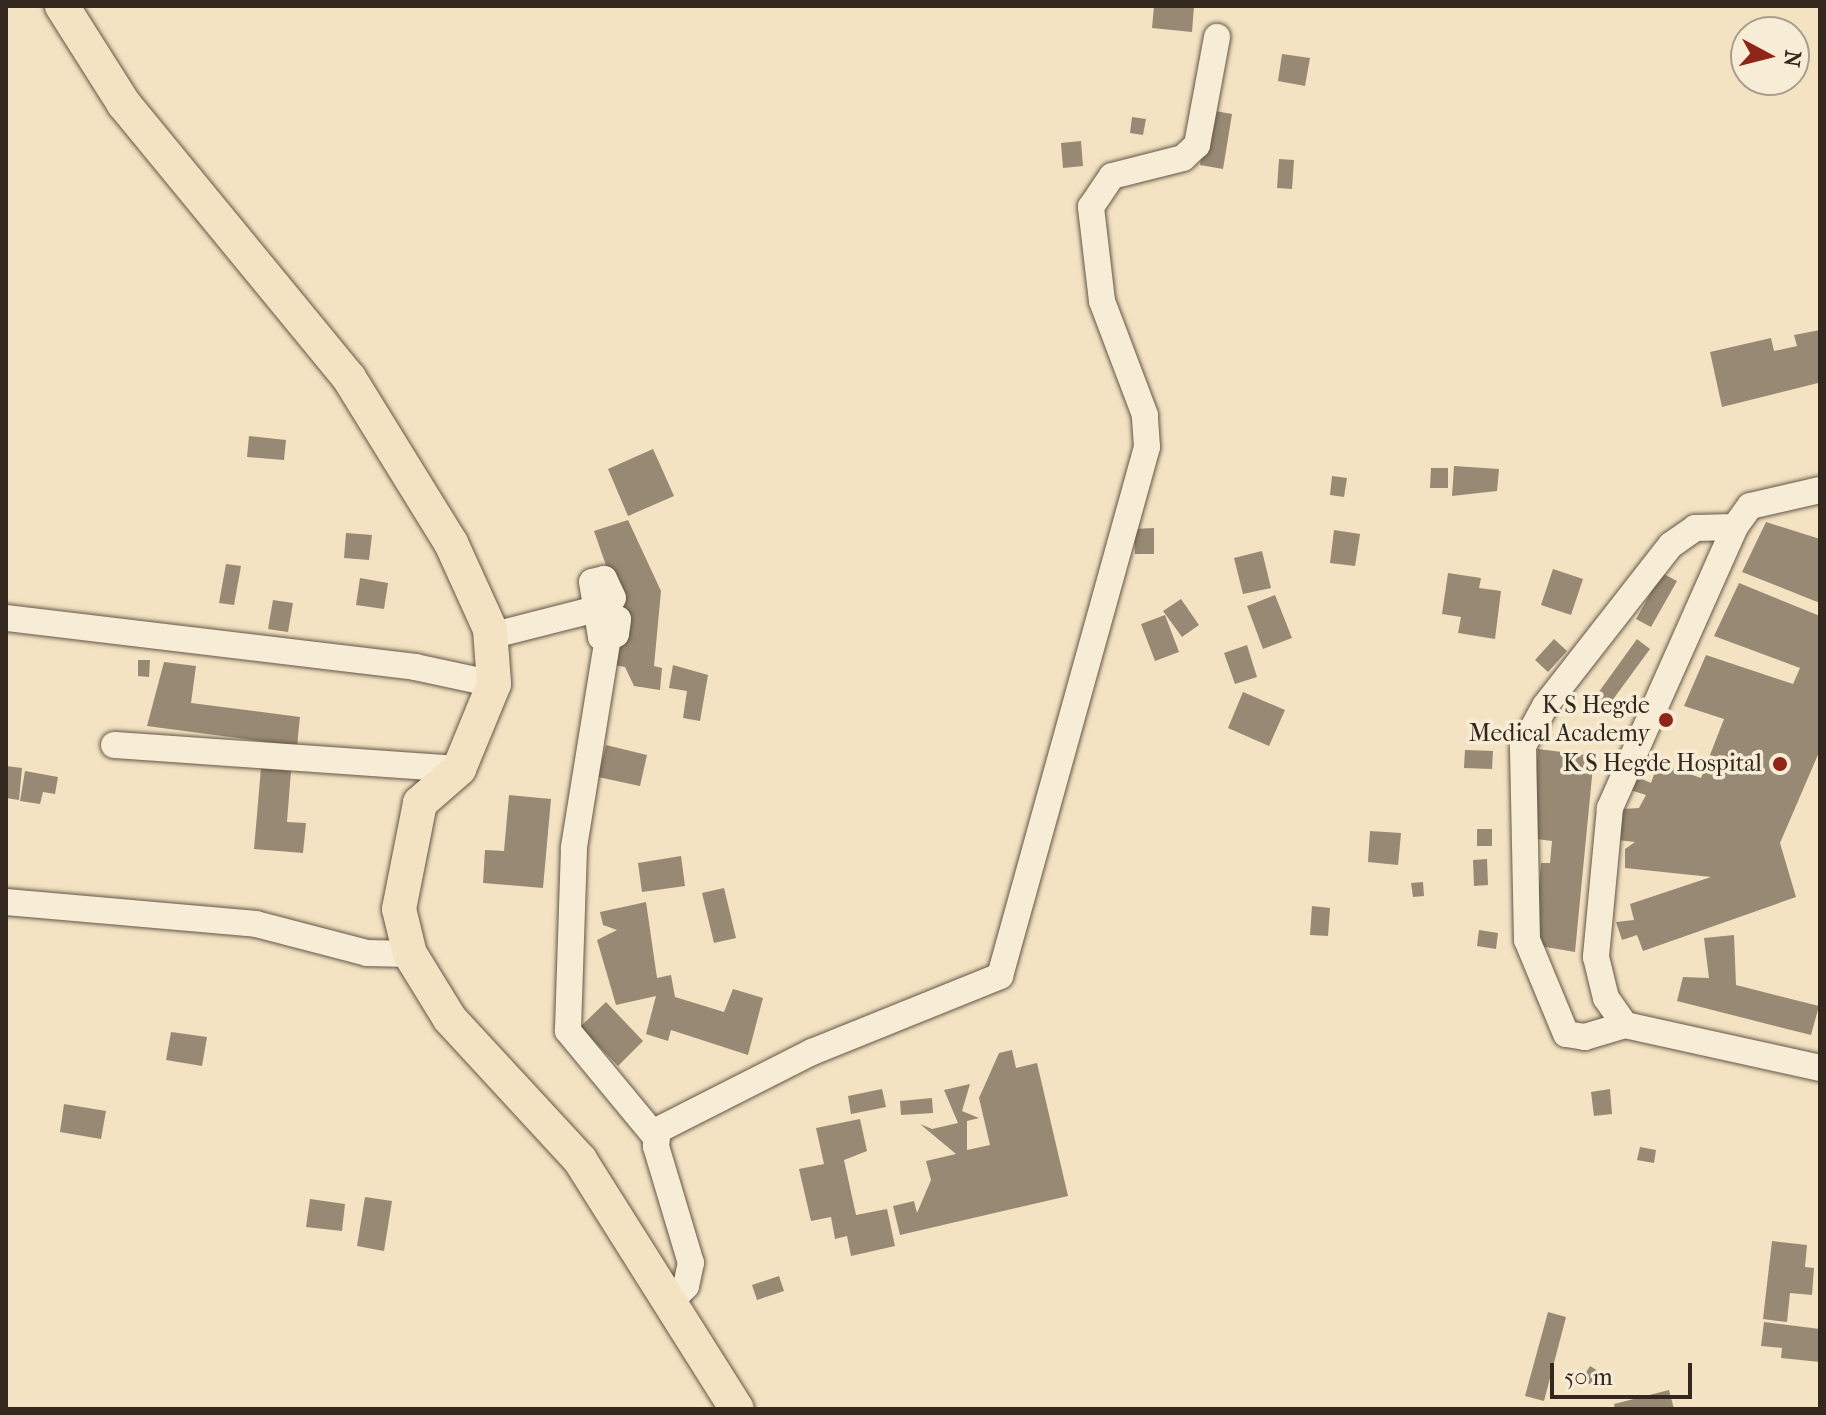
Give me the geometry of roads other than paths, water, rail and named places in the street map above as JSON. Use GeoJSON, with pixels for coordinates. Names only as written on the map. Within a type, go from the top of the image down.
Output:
{"type":"FeatureCollection","features":[{"type":"Feature","properties":{"kind":"main road"},"geometry":{"type":"LineString","coordinates":[[62,6],[124,104],[349,378],[451,543],[490,636],[494,684],[459,769],[420,803],[399,909],[410,954],[450,1019],[580,1160],[737,1409]]}},
{"type":"Feature","properties":{"kind":"street"},"geometry":{"type":"LineString","coordinates":[[655,1136],[665,1125],[812,1052],[1000,976],[1147,447],[1145,415],[1102,301],[1091,207],[1120,171],[1190,154],[1217,37]]}},
{"type":"Feature","properties":{"kind":"street"},"geometry":{"type":"LineString","coordinates":[[1625,1025],[1606,998],[1596,957],[1610,808],[1735,527],[1750,506],[1820,490]]}},
{"type":"Feature","properties":{"kind":"street"},"geometry":{"type":"LineString","coordinates":[[1735,527],[1695,528],[1671,545],[1545,706],[1523,746],[1527,940],[1566,1034],[1585,1037],[1625,1025],[1820,1068]]}},
{"type":"Feature","properties":{"kind":"street"},"geometry":{"type":"LineString","coordinates":[[490,636],[608,616],[574,848],[568,1031],[655,1136],[691,1263],[686,1286],[671,1301]]}},
{"type":"Feature","properties":{"kind":"street"},"geometry":{"type":"LineString","coordinates":[[6,618],[415,667],[494,684]]}},
{"type":"Feature","properties":{"kind":"street"},"geometry":{"type":"LineString","coordinates":[[114,745],[459,769]]}},
{"type":"Feature","properties":{"kind":"street"},"geometry":{"type":"LineString","coordinates":[[6,902],[256,924],[367,953],[410,954]]}},
{"type":"Feature","properties":{"kind":"place","name":"K S Hegde Medical Academy"},"geometry":{"type":"Point","coordinates":[1666,720]}},
{"type":"Feature","properties":{"kind":"place","name":"K S Hegde Hospital"},"geometry":{"type":"Point","coordinates":[1780,764]}}]}
